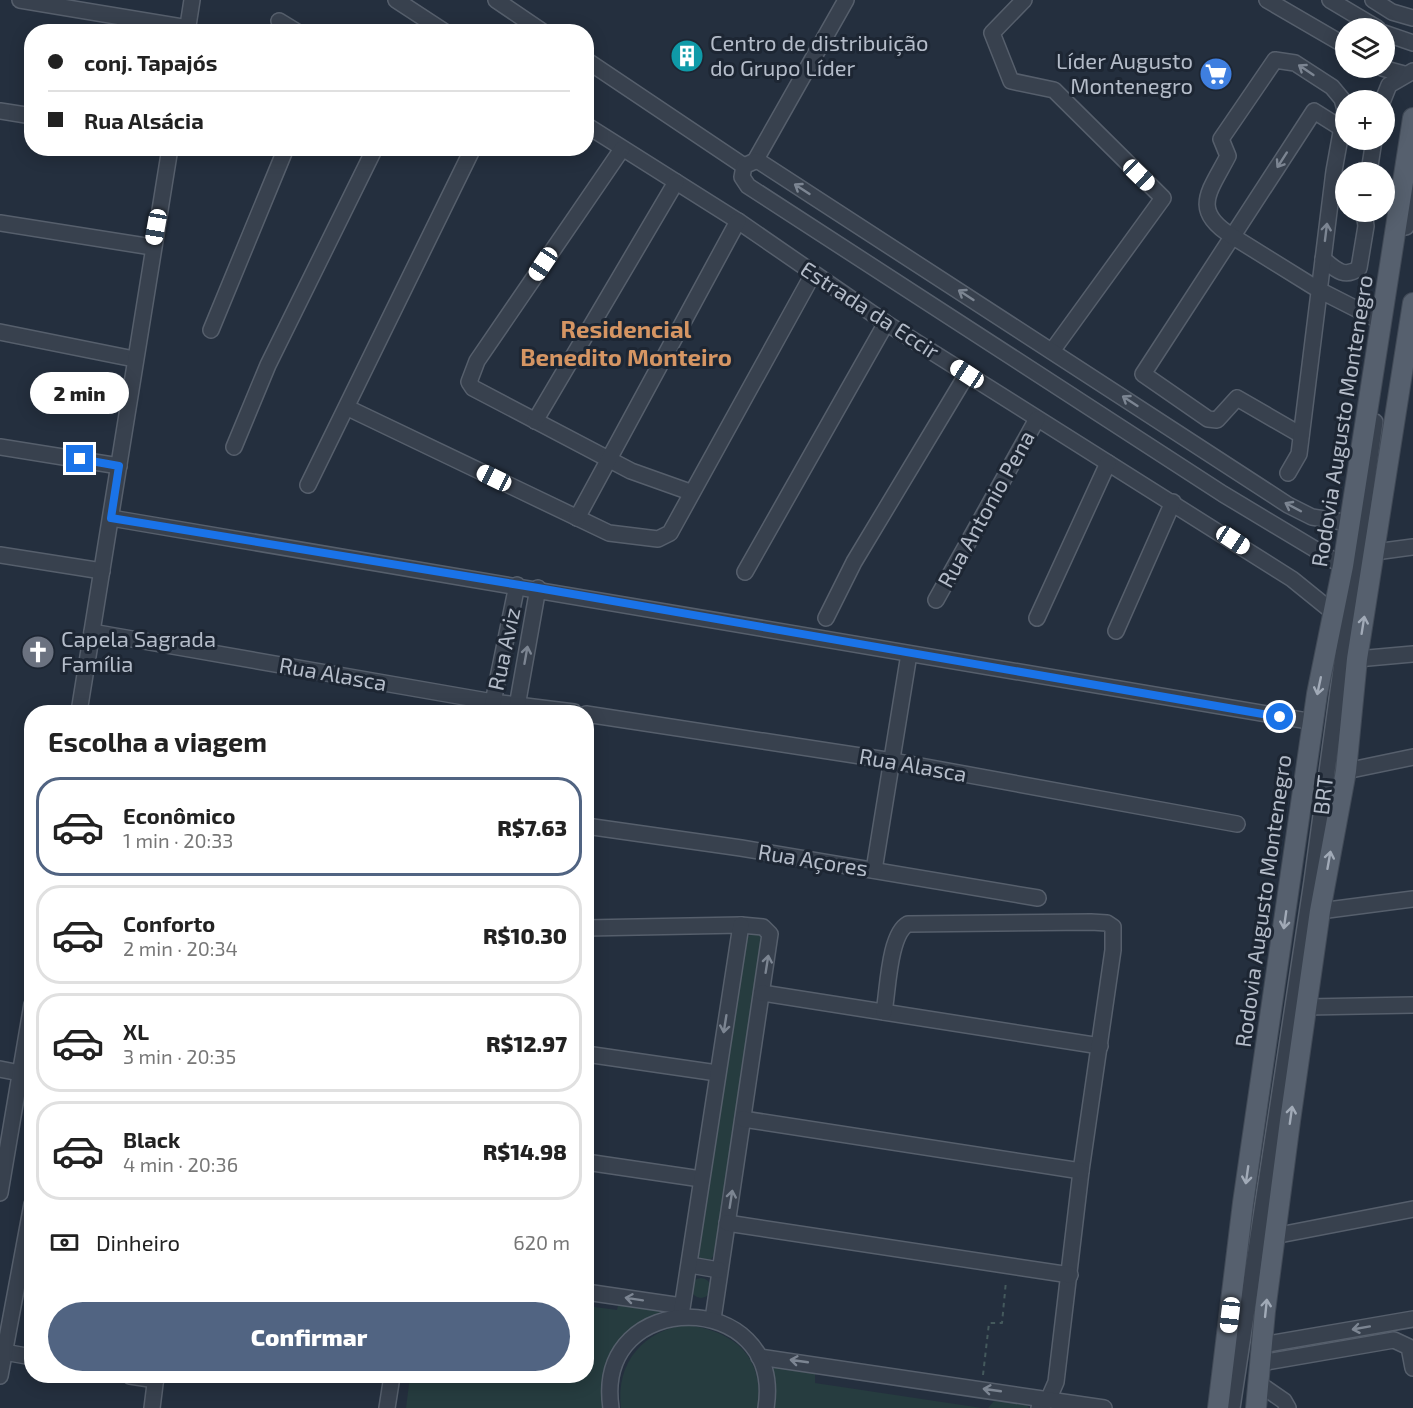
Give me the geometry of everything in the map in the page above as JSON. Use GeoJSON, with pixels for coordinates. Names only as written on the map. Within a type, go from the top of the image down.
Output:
{"type":"FeatureCollection","features":[{"type":"Feature","properties":{"kind":"main road","name":"Rodovia Augusto Montenegro"},"geometry":{"type":"LineString","coordinates":[[1218,1408],[1243,1203],[1314,722],[1342,567],[1413,118]]}},
{"type":"Feature","properties":{"kind":"main road"},"geometry":{"type":"LineString","coordinates":[[1256,1408],[1274,1236],[1320,911],[1346,771],[1358,659],[1374,552],[1406,396],[1413,303]]}},
{"type":"Feature","properties":{"kind":"street"},"geometry":{"type":"LineString","coordinates":[[20,0],[154,24]]}},
{"type":"Feature","properties":{"kind":"street"},"geometry":{"type":"LineString","coordinates":[[188,24],[192,0]]}},
{"type":"Feature","properties":{"kind":"street"},"geometry":{"type":"LineString","coordinates":[[396,0],[431,24]]}},
{"type":"Feature","properties":{"kind":"street"},"geometry":{"type":"LineString","coordinates":[[496,0],[531,24]]}},
{"type":"Feature","properties":{"kind":"street"},"geometry":{"type":"LineString","coordinates":[[846,0],[749,163],[742,177],[748,186],[1223,494],[1342,567]]}},
{"type":"Feature","properties":{"kind":"street"},"geometry":{"type":"LineString","coordinates":[[1024,0],[992,33],[1011,81],[1054,90],[1163,198],[1052,351]]}},
{"type":"Feature","properties":{"kind":"street"},"geometry":{"type":"LineString","coordinates":[[1267,0],[1335,40]]}},
{"type":"Feature","properties":{"kind":"street"},"geometry":{"type":"LineString","coordinates":[[1355,15],[1362,0]]}},
{"type":"Feature","properties":{"kind":"street"},"geometry":{"type":"LineString","coordinates":[[1373,0],[1392,12],[1413,18]]}},
{"type":"Feature","properties":{"kind":"street"},"geometry":{"type":"LineString","coordinates":[[1333,2],[1360,18]]}},
{"type":"Feature","properties":{"kind":"street"},"geometry":{"type":"LineString","coordinates":[[279,21],[284,24]]}},
{"type":"Feature","properties":{"kind":"street"},"geometry":{"type":"LineString","coordinates":[[1395,37],[1413,44]]}},
{"type":"Feature","properties":{"kind":"street"},"geometry":{"type":"LineString","coordinates":[[1335,91],[1295,63],[1275,60],[1221,139],[1228,156],[1206,198],[1208,214],[1218,227],[1319,290],[1382,322]]}},
{"type":"Feature","properties":{"kind":"street"},"geometry":{"type":"LineString","coordinates":[[594,65],[749,163],[907,257],[1288,505],[1312,517],[1349,523]]}},
{"type":"Feature","properties":{"kind":"street"},"geometry":{"type":"LineString","coordinates":[[1387,90],[1389,85],[1409,73]]}},
{"type":"Feature","properties":{"kind":"street"},"geometry":{"type":"LineString","coordinates":[[0,111],[24,115]]}},
{"type":"Feature","properties":{"kind":"street"},"geometry":{"type":"LineString","coordinates":[[1301,435],[1237,398],[1217,420],[1208,419],[1143,374],[1314,111],[1335,124]]}},
{"type":"Feature","properties":{"kind":"street","name":"Estrada da Eccir"},"geometry":{"type":"LineString","coordinates":[[594,130],[738,221],[813,274],[1036,419],[1173,502],[1292,579],[1334,613]]}},
{"type":"Feature","properties":{"kind":"street"},"geometry":{"type":"LineString","coordinates":[[622,149],[471,371],[469,382],[473,388],[583,448],[612,459],[631,471],[690,492]]}},
{"type":"Feature","properties":{"kind":"street"},"geometry":{"type":"LineString","coordinates":[[1288,473],[1299,454],[1338,150]]}},
{"type":"Feature","properties":{"kind":"street"},"geometry":{"type":"LineString","coordinates":[[80,705],[152,247],[169,156]]}},
{"type":"Feature","properties":{"kind":"street"},"geometry":{"type":"LineString","coordinates":[[212,330],[283,156]]}},
{"type":"Feature","properties":{"kind":"street"},"geometry":{"type":"LineString","coordinates":[[234,447],[268,365],[371,156]]}},
{"type":"Feature","properties":{"kind":"street"},"geometry":{"type":"LineString","coordinates":[[308,485],[348,408],[469,156]]}},
{"type":"Feature","properties":{"kind":"street"},"geometry":{"type":"LineString","coordinates":[[535,421],[676,182]]}},
{"type":"Feature","properties":{"kind":"street","name":"BRT"},"geometry":{"type":"LineString","coordinates":[[1232,1408],[1312,881],[1361,515],[1413,182]]}},
{"type":"Feature","properties":{"kind":"street"},"geometry":{"type":"LineString","coordinates":[[577,518],[612,459],[738,221]]}},
{"type":"Feature","properties":{"kind":"street"},"geometry":{"type":"LineString","coordinates":[[1323,259],[1341,272],[1347,273],[1359,268],[1365,222]]}},
{"type":"Feature","properties":{"kind":"street"},"geometry":{"type":"LineString","coordinates":[[0,224],[152,247]]}},
{"type":"Feature","properties":{"kind":"street"},"geometry":{"type":"LineString","coordinates":[[892,278],[907,257]]}},
{"type":"Feature","properties":{"kind":"street"},"geometry":{"type":"LineString","coordinates":[[348,408],[609,533],[658,539],[670,533],[690,492],[716,453],[813,274]]}},
{"type":"Feature","properties":{"kind":"street"},"geometry":{"type":"LineString","coordinates":[[745,572],[886,322]]}},
{"type":"Feature","properties":{"kind":"street"},"geometry":{"type":"LineString","coordinates":[[0,332],[134,359]]}},
{"type":"Feature","properties":{"kind":"street"},"geometry":{"type":"LineString","coordinates":[[1054,384],[1069,362]]}},
{"type":"Feature","properties":{"kind":"street"},"geometry":{"type":"LineString","coordinates":[[826,618],[854,562],[967,374]]}},
{"type":"Feature","properties":{"kind":"street","name":"Rua Antonio Pena"},"geometry":{"type":"LineString","coordinates":[[936,600],[1036,419]]}},
{"type":"Feature","properties":{"kind":"street"},"geometry":{"type":"LineString","coordinates":[[0,447],[119,466]]}},
{"type":"Feature","properties":{"kind":"street"},"geometry":{"type":"LineString","coordinates":[[1037,618],[1108,463]]}},
{"type":"Feature","properties":{"kind":"street"},"geometry":{"type":"LineString","coordinates":[[1116,631],[1173,502]]}},
{"type":"Feature","properties":{"kind":"street"},"geometry":{"type":"LineString","coordinates":[[111,518],[538,588],[909,654],[1314,722]]}},
{"type":"Feature","properties":{"kind":"street"},"geometry":{"type":"LineString","coordinates":[[1374,552],[1413,547]]}},
{"type":"Feature","properties":{"kind":"street"},"geometry":{"type":"LineString","coordinates":[[0,555],[102,571]]}},
{"type":"Feature","properties":{"kind":"street","name":"Rua Aviz"},"geometry":{"type":"LineString","coordinates":[[492,705],[518,585]]}},
{"type":"Feature","properties":{"kind":"street","name":"Rua Aviz"},"geometry":{"type":"LineString","coordinates":[[517,705],[538,588]]}},
{"type":"Feature","properties":{"kind":"street","name":"Rua Alasca"},"geometry":{"type":"LineString","coordinates":[[92,632],[481,705]]}},
{"type":"Feature","properties":{"kind":"street"},"geometry":{"type":"LineString","coordinates":[[874,870],[909,654]]}},
{"type":"Feature","properties":{"kind":"street"},"geometry":{"type":"LineString","coordinates":[[1358,659],[1413,654]]}},
{"type":"Feature","properties":{"kind":"street","name":"Rua Alasca"},"geometry":{"type":"LineString","coordinates":[[594,715],[893,762],[1237,824]]}},
{"type":"Feature","properties":{"kind":"street"},"geometry":{"type":"LineString","coordinates":[[1346,771],[1413,757]]}},
{"type":"Feature","properties":{"kind":"street","name":"Rua Açores"},"geometry":{"type":"LineString","coordinates":[[594,827],[874,870],[1038,898]]}},
{"type":"Feature","properties":{"kind":"street"},"geometry":{"type":"LineString","coordinates":[[1320,911],[1413,899]]}},
{"type":"Feature","properties":{"kind":"street"},"geometry":{"type":"LineString","coordinates":[[884,1012],[896,938],[903,927],[908,924],[1107,923],[1113,927],[1113,950],[1081,1171],[1056,1382],[1044,1403]]}},
{"type":"Feature","properties":{"kind":"street"},"geometry":{"type":"LineString","coordinates":[[594,928],[741,925],[763,927],[770,934],[718,1270],[713,1319]]}},
{"type":"Feature","properties":{"kind":"street"},"geometry":{"type":"LineString","coordinates":[[682,1311],[741,925]]}},
{"type":"Feature","properties":{"kind":"street"},"geometry":{"type":"LineString","coordinates":[[762,993],[1100,1046]]}},
{"type":"Feature","properties":{"kind":"street"},"geometry":{"type":"LineString","coordinates":[[1307,1007],[1413,1005]]}},
{"type":"Feature","properties":{"kind":"street"},"geometry":{"type":"LineString","coordinates":[[1,1186],[24,1050]]}},
{"type":"Feature","properties":{"kind":"street"},"geometry":{"type":"LineString","coordinates":[[594,1055],[717,1073]]}},
{"type":"Feature","properties":{"kind":"street"},"geometry":{"type":"LineString","coordinates":[[0,1070],[20,1073]]}},
{"type":"Feature","properties":{"kind":"street"},"geometry":{"type":"LineString","coordinates":[[743,1119],[1081,1171]]}},
{"type":"Feature","properties":{"kind":"street"},"geometry":{"type":"LineString","coordinates":[[594,1163],[701,1179]]}},
{"type":"Feature","properties":{"kind":"street"},"geometry":{"type":"LineString","coordinates":[[1274,1236],[1413,1209]]}},
{"type":"Feature","properties":{"kind":"street"},"geometry":{"type":"LineString","coordinates":[[727,1222],[1070,1275]]}},
{"type":"Feature","properties":{"kind":"street"},"geometry":{"type":"LineString","coordinates":[[0,1376],[24,1246]]}},
{"type":"Feature","properties":{"kind":"street"},"geometry":{"type":"LineString","coordinates":[[690,1265],[718,1270]]}},
{"type":"Feature","properties":{"kind":"street"},"geometry":{"type":"LineString","coordinates":[[594,1294],[682,1311],[713,1319],[732,1328],[747,1341],[759,1357],[766,1376],[766,1408]]}},
{"type":"Feature","properties":{"kind":"street"},"geometry":{"type":"LineString","coordinates":[[611,1408],[609,1394],[612,1371],[622,1350],[638,1333],[682,1311]]}},
{"type":"Feature","properties":{"kind":"street"},"geometry":{"type":"LineString","coordinates":[[1262,1354],[1413,1319]]}},
{"type":"Feature","properties":{"kind":"street"},"geometry":{"type":"LineString","coordinates":[[1262,1354],[1394,1340],[1409,1347],[1413,1368]]}},
{"type":"Feature","properties":{"kind":"street"},"geometry":{"type":"LineString","coordinates":[[4,1352],[24,1356]]}},
{"type":"Feature","properties":{"kind":"street"},"geometry":{"type":"LineString","coordinates":[[759,1357],[982,1389],[1044,1403],[1104,1408]]}},
{"type":"Feature","properties":{"kind":"street"},"geometry":{"type":"LineString","coordinates":[[152,1408],[155,1383]]}},
{"type":"Feature","properties":{"kind":"street"},"geometry":{"type":"LineString","coordinates":[[387,1408],[391,1383]]}},
{"type":"Feature","properties":{"kind":"street"},"geometry":{"type":"LineString","coordinates":[[1258,1383],[1284,1401],[1288,1408]]}},
{"type":"Feature","properties":{"kind":"path"},"geometry":{"type":"LineString","coordinates":[[982,1389],[989,1323],[1002,1323],[1007,1266]]}},
{"type":"Feature","properties":{"kind":"green space"},"geometry":{"type":"Polygon","coordinates":[[[752,934],[760,935],[763,941],[714,1255],[709,1262],[700,1260],[698,1252],[747,937],[752,934]]]}},
{"type":"Feature","properties":{"kind":"green space"},"geometry":{"type":"Polygon","coordinates":[[[701,1278],[708,1281],[711,1288],[708,1295],[701,1298],[694,1295],[691,1288],[694,1281],[701,1278]]]}},
{"type":"Feature","properties":{"kind":"green space"},"geometry":{"type":"Polygon","coordinates":[[[619,1301],[663,1306],[663,1311],[636,1326],[615,1349],[603,1376],[603,1408],[406,1408],[409,1383],[594,1383],[594,1307],[617,1310],[619,1301]]]}},
{"type":"Feature","properties":{"kind":"green space"},"geometry":{"type":"Polygon","coordinates":[[[688,1325],[720,1334],[743,1350],[756,1374],[759,1390],[758,1408],[621,1408],[620,1392],[623,1377],[636,1351],[658,1333],[688,1325]]]}},
{"type":"Feature","properties":{"kind":"green space"},"geometry":{"type":"Polygon","coordinates":[[[776,1367],[815,1371],[815,1383],[982,1408],[772,1408],[771,1370],[776,1367]]]}},
{"type":"Feature","properties":{"kind":"green space"},"geometry":{"type":"Polygon","coordinates":[[[994,1401],[1025,1403],[1029,1408],[988,1408],[994,1401]]]}},
{"type":"Feature","properties":{"kind":"place","name":"Centro de distribuição do Grupo Líder"},"geometry":{"type":"Point","coordinates":[687,56]}},
{"type":"Feature","properties":{"kind":"place","name":"Líder Augusto Montenegro"},"geometry":{"type":"Point","coordinates":[1216,74]}},
{"type":"Feature","properties":{"kind":"place","name":"Capela Sagrada Família"},"geometry":{"type":"Point","coordinates":[38,652]}},
{"type":"Feature","properties":{"kind":"district","name":"Residencial Benedito Monteiro"},"geometry":{"type":"Point","coordinates":[626,344]}},
{"type":"Feature","properties":{"kind":"route"},"geometry":{"type":"LineString","coordinates":[[80,459],[119,466],[111,518],[538,588],[1280,717]]}}]}
